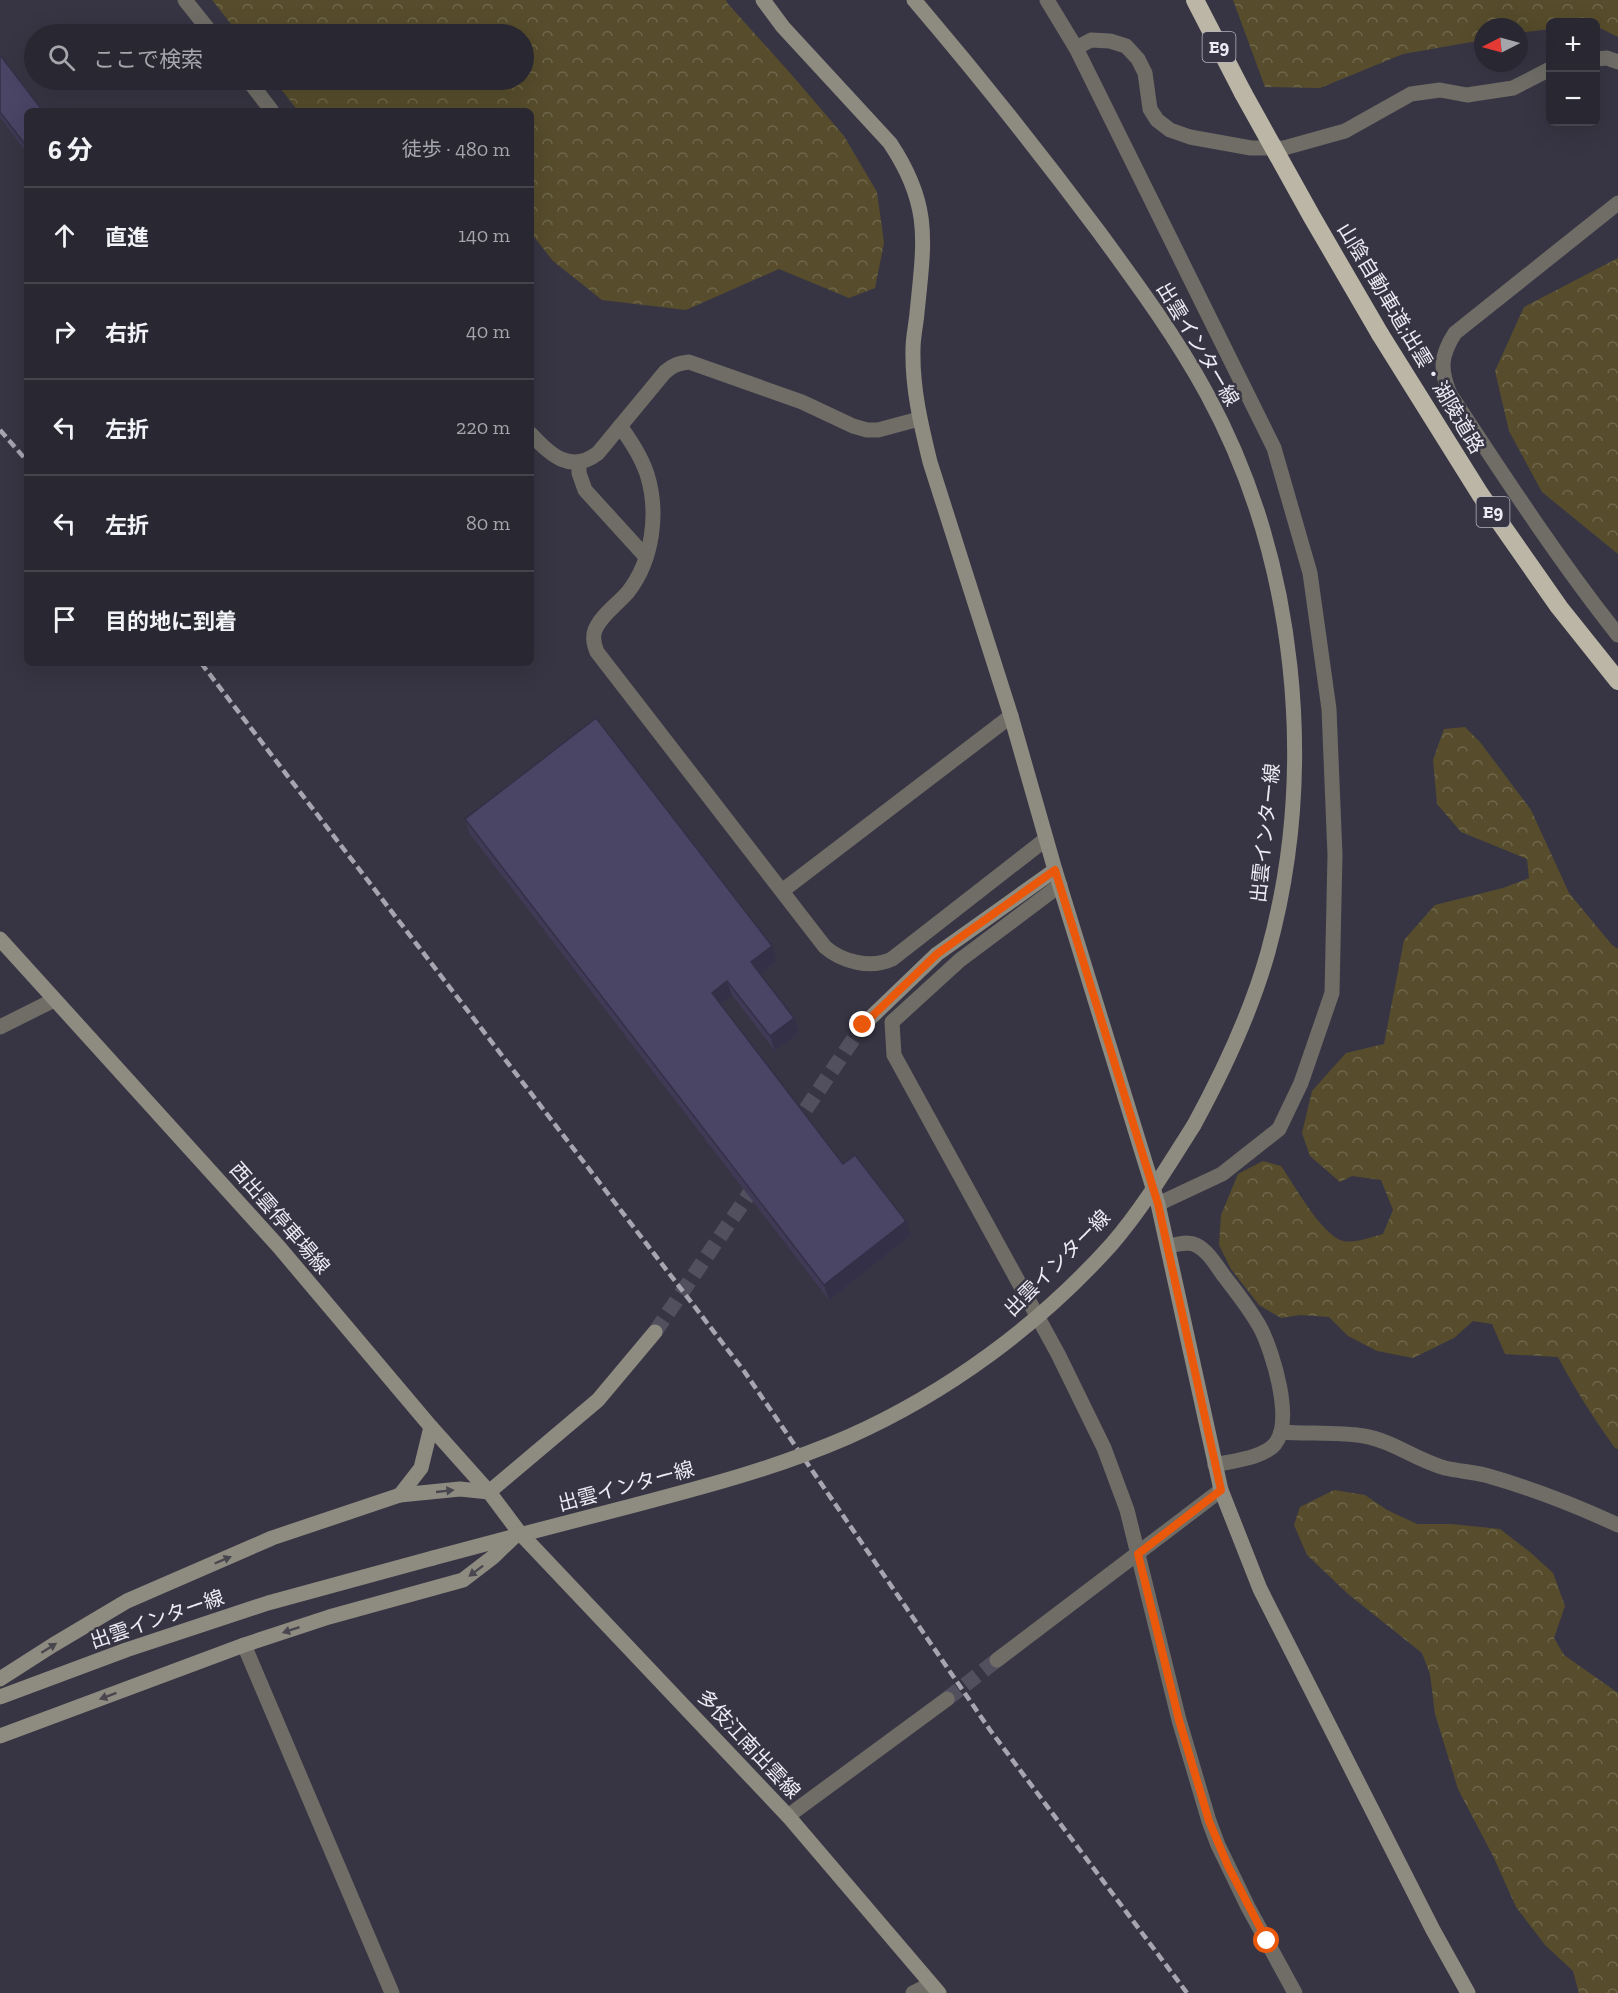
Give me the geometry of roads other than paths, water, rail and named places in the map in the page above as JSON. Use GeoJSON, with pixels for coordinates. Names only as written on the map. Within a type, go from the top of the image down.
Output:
{"type":"FeatureCollection","features":[{"type":"Feature","properties":{"kind":"highway","name":"山陰自動車道;出雲・湖陵道路"},"geometry":{"type":"LineString","coordinates":[[1195,0],[1243,93],[1380,334],[1480,494],[1559,607],[1618,681]]}},
{"type":"Feature","properties":{"kind":"main road"},"geometry":{"type":"LineString","coordinates":[[763,0],[783,27],[890,143],[913,182],[919,201],[924,251],[913,346],[913,369],[919,419],[930,462],[1011,716],[1055,870],[1158,1204],[1221,1490],[1260,1589],[1433,1930],[1468,1993]]}},
{"type":"Feature","properties":{"kind":"main road","name":"出雲インター線"},"geometry":{"type":"LineString","coordinates":[[0,1697],[126,1650],[268,1603],[717,1483],[766,1468],[848,1436],[922,1398],[997,1349],[1034,1319],[1111,1244],[1141,1206],[1194,1125],[1236,1043],[1254,994],[1270,943],[1286,866],[1294,772],[1293,705],[1289,655],[1273,569],[1247,486],[1228,437],[1178,345],[1151,303],[1068,191],[914,0]]}},
{"type":"Feature","properties":{"kind":"main road"},"geometry":{"type":"LineString","coordinates":[[863,1025],[937,954],[1055,870]]}},
{"type":"Feature","properties":{"kind":"main road","name":"西出雲停車場線"},"geometry":{"type":"LineString","coordinates":[[0,939],[279,1247],[489,1492],[519,1532]]}},
{"type":"Feature","properties":{"kind":"main road"},"geometry":{"type":"LineString","coordinates":[[0,1679],[127,1601],[272,1538],[400,1495],[460,1489],[489,1492],[598,1400],[655,1332]]}},
{"type":"Feature","properties":{"kind":"main road"},"geometry":{"type":"LineString","coordinates":[[400,1495],[421,1468],[431,1427]]}},
{"type":"Feature","properties":{"kind":"main road"},"geometry":{"type":"LineString","coordinates":[[0,1736],[244,1645],[329,1617],[464,1580],[519,1532]]}},
{"type":"Feature","properties":{"kind":"main road","name":"多伎江南出雲線"},"geometry":{"type":"LineString","coordinates":[[519,1532],[788,1816],[935,1989]]}},
{"type":"Feature","properties":{"kind":"street"},"geometry":{"type":"LineString","coordinates":[[185,0],[204,24]]}},
{"type":"Feature","properties":{"kind":"street"},"geometry":{"type":"LineString","coordinates":[[1047,0],[1077,48],[1274,448],[1310,573],[1329,709],[1335,855],[1332,993],[1305,1072],[1279,1129],[1222,1174],[1158,1204]]}},
{"type":"Feature","properties":{"kind":"street"},"geometry":{"type":"LineString","coordinates":[[1077,48],[1091,40],[1110,41],[1126,46],[1138,59],[1146,73],[1150,109],[1157,120],[1170,130],[1190,137],[1251,148],[1284,148],[1345,132],[1412,94],[1440,90],[1467,95],[1513,88],[1546,72]]}},
{"type":"Feature","properties":{"kind":"street"},"geometry":{"type":"LineString","coordinates":[[1600,59],[1607,58],[1618,62]]}},
{"type":"Feature","properties":{"kind":"street"},"geometry":{"type":"LineString","coordinates":[[256,90],[270,108]]}},
{"type":"Feature","properties":{"kind":"street"},"geometry":{"type":"LineString","coordinates":[[1618,203],[1455,333],[1443,355],[1442,368],[1450,394],[1542,532],[1618,635]]}},
{"type":"Feature","properties":{"kind":"street"},"geometry":{"type":"LineString","coordinates":[[534,437],[555,456],[566,461],[579,463],[590,460],[665,372],[673,365],[689,362],[802,402],[853,426],[867,430],[878,430],[919,419]]}},
{"type":"Feature","properties":{"kind":"street"},"geometry":{"type":"LineString","coordinates":[[620,426],[640,458],[651,491],[652,532],[646,557],[629,590],[599,623],[593,637],[594,645],[825,947],[832,953],[868,964],[884,963],[1046,839]]}},
{"type":"Feature","properties":{"kind":"street"},"geometry":{"type":"LineString","coordinates":[[579,463],[579,473],[585,490],[646,557]]}},
{"type":"Feature","properties":{"kind":"street"},"geometry":{"type":"LineString","coordinates":[[782,891],[1011,716]]}},
{"type":"Feature","properties":{"kind":"street"},"geometry":{"type":"LineString","coordinates":[[1060,885],[960,960],[892,1022],[894,1055],[1058,1354],[1104,1448],[1127,1510],[1179,1720],[1212,1829],[1248,1907],[1296,1993]]}},
{"type":"Feature","properties":{"kind":"street"},"geometry":{"type":"LineString","coordinates":[[0,1027],[54,1000]]}},
{"type":"Feature","properties":{"kind":"street"},"geometry":{"type":"LineString","coordinates":[[1169,1246],[1194,1244],[1205,1251],[1248,1308],[1261,1330],[1276,1374],[1283,1418],[1277,1442],[1263,1453],[1215,1465]]}},
{"type":"Feature","properties":{"kind":"street"},"geometry":{"type":"LineString","coordinates":[[1281,1432],[1362,1436],[1383,1441],[1419,1459],[1445,1468],[1502,1481],[1579,1507],[1618,1525]]}},
{"type":"Feature","properties":{"kind":"street"},"geometry":{"type":"LineString","coordinates":[[997,1660],[1221,1490]]}},
{"type":"Feature","properties":{"kind":"street"},"geometry":{"type":"LineString","coordinates":[[244,1645],[392,1993]]}},
{"type":"Feature","properties":{"kind":"street"},"geometry":{"type":"LineString","coordinates":[[788,1816],[947,1699]]}},
{"type":"Feature","properties":{"kind":"street"},"geometry":{"type":"LineString","coordinates":[[913,1993],[935,1989]]}},
{"type":"Feature","properties":{"kind":"tunnel"},"geometry":{"type":"LineString","coordinates":[[793,1128],[863,1025]]}},
{"type":"Feature","properties":{"kind":"tunnel"},"geometry":{"type":"LineString","coordinates":[[655,1332],[760,1178]]}},
{"type":"Feature","properties":{"kind":"tunnel"},"geometry":{"type":"LineString","coordinates":[[947,1699],[997,1660]]}},
{"type":"Feature","properties":{"kind":"railway"},"geometry":{"type":"LineString","coordinates":[[0,430],[24,458]]}},
{"type":"Feature","properties":{"kind":"railway"},"geometry":{"type":"LineString","coordinates":[[203,666],[744,1371],[990,1730],[1187,1993]]}}]}
